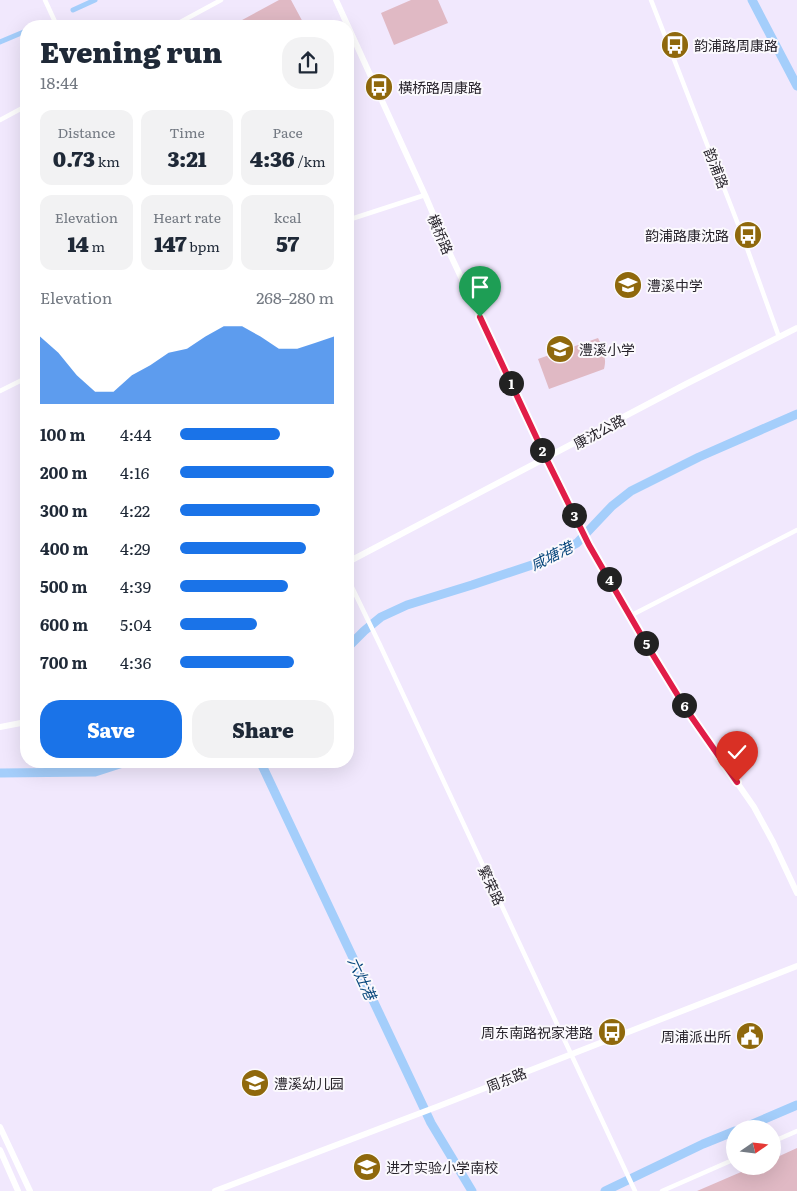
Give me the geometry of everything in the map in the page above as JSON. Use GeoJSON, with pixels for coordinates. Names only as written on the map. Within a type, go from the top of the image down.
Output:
{"type":"FeatureCollection","features":[{"type":"Feature","properties":{"kind":"street"},"geometry":{"type":"LineString","coordinates":[[45,0],[54,20]]}},
{"type":"Feature","properties":{"kind":"street"},"geometry":{"type":"LineString","coordinates":[[184,20],[221,0]]}},
{"type":"Feature","properties":{"kind":"street","name":"横桥路"},"geometry":{"type":"LineString","coordinates":[[336,0],[345,20]]}},
{"type":"Feature","properties":{"kind":"street","name":"韵浦路"},"geometry":{"type":"LineString","coordinates":[[651,0],[744,237],[779,338]]}},
{"type":"Feature","properties":{"kind":"street","name":"横桥路"},"geometry":{"type":"LineString","coordinates":[[354,39],[451,256],[576,520],[630,616],[688,712],[754,807],[797,893]]}},
{"type":"Feature","properties":{"kind":"street"},"geometry":{"type":"LineString","coordinates":[[0,120],[20,109]]}},
{"type":"Feature","properties":{"kind":"street"},"geometry":{"type":"LineString","coordinates":[[354,218],[425,195]]}},
{"type":"Feature","properties":{"kind":"street","name":"康沈公路"},"geometry":{"type":"LineString","coordinates":[[354,559],[686,384],[797,328]]}},
{"type":"Feature","properties":{"kind":"street"},"geometry":{"type":"LineString","coordinates":[[0,391],[20,381]]}},
{"type":"Feature","properties":{"kind":"street"},"geometry":{"type":"LineString","coordinates":[[630,616],[797,530]]}},
{"type":"Feature","properties":{"kind":"street","name":"繁荣路"},"geometry":{"type":"LineString","coordinates":[[354,593],[635,1191]]}},
{"type":"Feature","properties":{"kind":"street"},"geometry":{"type":"LineString","coordinates":[[0,726],[20,723]]}},
{"type":"Feature","properties":{"kind":"street","name":"周东路"},"geometry":{"type":"LineString","coordinates":[[215,1191],[440,1106],[797,966]]}},
{"type":"Feature","properties":{"kind":"street"},"geometry":{"type":"LineString","coordinates":[[0,1127],[30,1191]]}},
{"type":"Feature","properties":{"kind":"street"},"geometry":{"type":"LineString","coordinates":[[781,1138],[797,1131]]}},
{"type":"Feature","properties":{"kind":"street"},"geometry":{"type":"LineString","coordinates":[[0,1150],[18,1191]]}},
{"type":"Feature","properties":{"kind":"street"},"geometry":{"type":"LineString","coordinates":[[662,1191],[726,1163]]}},
{"type":"Feature","properties":{"kind":"shaded area"},"geometry":{"type":"Polygon","coordinates":[[[279,0],[291,0],[302,20],[242,20],[279,0]]]}},
{"type":"Feature","properties":{"kind":"shaded area"},"geometry":{"type":"Polygon","coordinates":[[[411,0],[438,0],[448,23],[394,45],[381,13],[411,0]]]}},
{"type":"Feature","properties":{"kind":"shaded area"},"geometry":{"type":"Polygon","coordinates":[[[598,338],[602,346],[597,349],[605,358],[604,369],[549,389],[538,359],[598,338]]]}},
{"type":"Feature","properties":{"kind":"shaded area"},"geometry":{"type":"Polygon","coordinates":[[[797,1148],[797,1191],[697,1191],[734,1175],[781,1175],[781,1155],[797,1148]]]}},
{"type":"Feature","properties":{"kind":"waterway"},"geometry":{"type":"LineString","coordinates":[[73,10],[95,0]]}},
{"type":"Feature","properties":{"kind":"waterway"},"geometry":{"type":"LineString","coordinates":[[752,0],[797,86]]}},
{"type":"Feature","properties":{"kind":"waterway"},"geometry":{"type":"LineString","coordinates":[[0,42],[20,34]]}},
{"type":"Feature","properties":{"kind":"waterway","name":"咸塘港"},"geometry":{"type":"LineString","coordinates":[[354,641],[381,617],[407,605],[541,562],[577,543],[612,506],[631,491],[699,457],[797,414]]}},
{"type":"Feature","properties":{"kind":"waterway","name":"咸塘港"},"geometry":{"type":"LineString","coordinates":[[0,773],[95,772],[107,768]]}},
{"type":"Feature","properties":{"kind":"waterway","name":"六灶港"},"geometry":{"type":"LineString","coordinates":[[263,768],[431,1123],[472,1191]]}},
{"type":"Feature","properties":{"kind":"waterway"},"geometry":{"type":"LineString","coordinates":[[762,1120],[797,1105]]}},
{"type":"Feature","properties":{"kind":"waterway"},"geometry":{"type":"LineString","coordinates":[[605,1191],[726,1135]]}},
{"type":"Feature","properties":{"kind":"place","name":"韵浦路周康路"},"geometry":{"type":"Point","coordinates":[675,45]}},
{"type":"Feature","properties":{"kind":"place","name":"横桥路周康路"},"geometry":{"type":"Point","coordinates":[379,87]}},
{"type":"Feature","properties":{"kind":"place","name":"韵浦路康沈路"},"geometry":{"type":"Point","coordinates":[748,235]}},
{"type":"Feature","properties":{"kind":"place","name":"澧溪中学"},"geometry":{"type":"Point","coordinates":[628,285]}},
{"type":"Feature","properties":{"kind":"place","name":"澧溪小学"},"geometry":{"type":"Point","coordinates":[560,349]}},
{"type":"Feature","properties":{"kind":"place","name":"周东南路祝家港路"},"geometry":{"type":"Point","coordinates":[612,1032]}},
{"type":"Feature","properties":{"kind":"place","name":"周浦派出所"},"geometry":{"type":"Point","coordinates":[750,1036]}},
{"type":"Feature","properties":{"kind":"place","name":"澧溪幼儿园"},"geometry":{"type":"Point","coordinates":[255,1083]}},
{"type":"Feature","properties":{"kind":"place","name":"进才实验小学南校"},"geometry":{"type":"Point","coordinates":[367,1167]}},
{"type":"Feature","properties":{"kind":"route"},"geometry":{"type":"LineString","coordinates":[[480,317],[589,545],[688,712],[737,782]]}}]}
